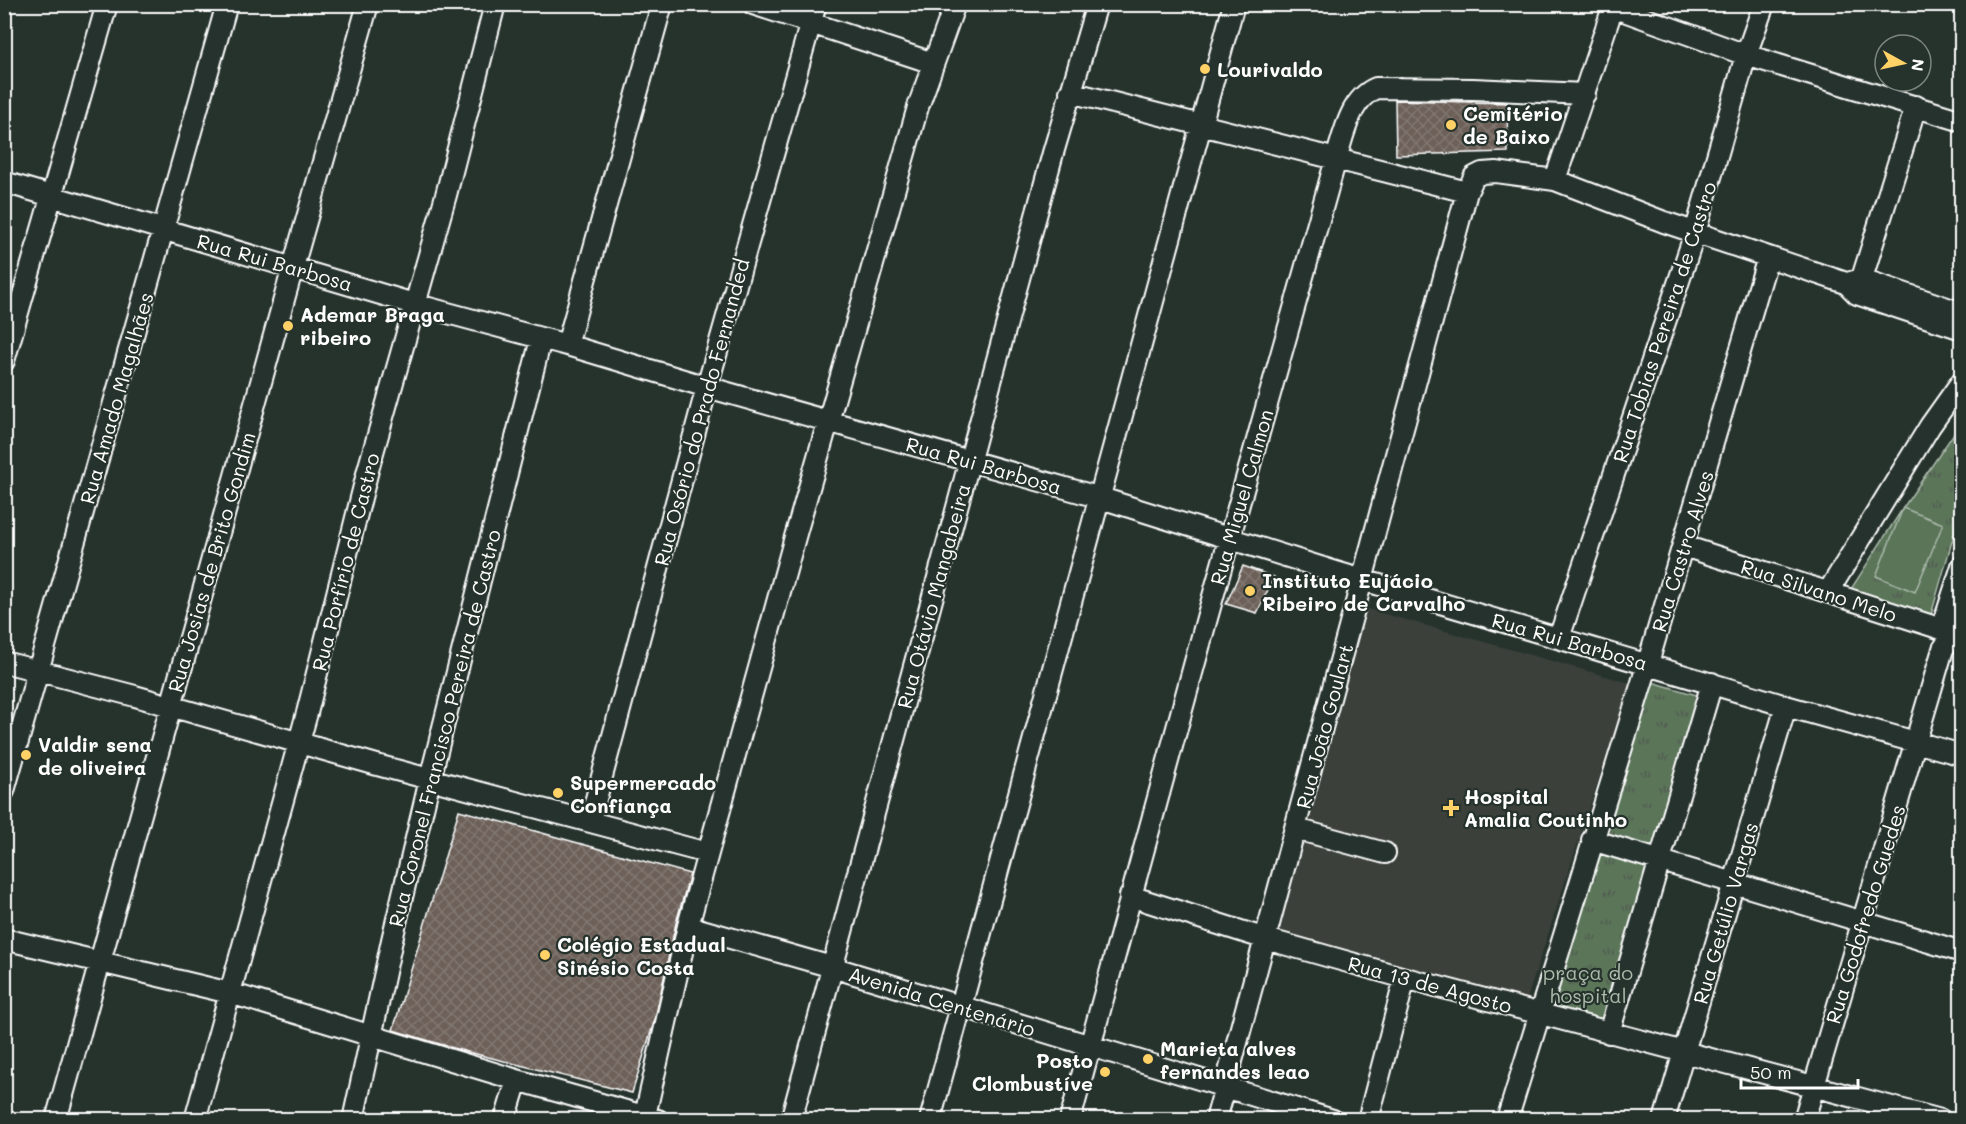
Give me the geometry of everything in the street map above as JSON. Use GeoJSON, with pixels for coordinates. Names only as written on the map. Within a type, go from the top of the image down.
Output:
{"type":"FeatureCollection","features":[{"type":"Feature","properties":{"kind":"street"},"geometry":{"type":"LineString","coordinates":[[4,361],[53,197],[106,4]]}},
{"type":"Feature","properties":{"kind":"street","name":"Rua Amado Magalhães"},"geometry":{"type":"LineString","coordinates":[[4,791],[227,4]]}},
{"type":"Feature","properties":{"kind":"street","name":"Rua Josias de Brito Gondim"},"geometry":{"type":"LineString","coordinates":[[58,1119],[292,267],[368,4]]}},
{"type":"Feature","properties":{"kind":"street","name":"Rua Porfírio de Castro"},"geometry":{"type":"LineString","coordinates":[[195,1119],[298,743],[368,470],[446,195],[495,4]]}},
{"type":"Feature","properties":{"kind":"street"},"geometry":{"type":"LineString","coordinates":[[567,345],[663,4]]}},
{"type":"Feature","properties":{"kind":"street"},"geometry":{"type":"LineString","coordinates":[[753,4],[813,14],[933,63]]}},
{"type":"Feature","properties":{"kind":"street"},"geometry":{"type":"LineString","coordinates":[[4,939],[230,993],[649,1118],[688,926],[707,853],[881,230],[933,63],[956,4]]}},
{"type":"Feature","properties":{"kind":"street","name":"Rua Otávio Mangabeira"},"geometry":{"type":"LineString","coordinates":[[790,1119],[1070,92],[1097,4]]}},
{"type":"Feature","properties":{"kind":"street"},"geometry":{"type":"LineString","coordinates":[[930,1119],[1234,4]]}},
{"type":"Feature","properties":{"kind":"street","name":"Rua Tobias Pereira de Castro"},"geometry":{"type":"LineString","coordinates":[[1559,638],[1695,233],[1746,55],[1764,4]]}},
{"type":"Feature","properties":{"kind":"street"},"geometry":{"type":"LineString","coordinates":[[1555,180],[1613,6],[1746,55],[1962,121]]}},
{"type":"Feature","properties":{"kind":"street","name":"Rua Osório do Prado Fernanded"},"geometry":{"type":"LineString","coordinates":[[590,821],[707,387],[813,14]]}},
{"type":"Feature","properties":{"kind":"street","name":"Rua Miguel Calmon"},"geometry":{"type":"LineString","coordinates":[[1070,1119],[1336,159],[1357,103],[1365,93],[1376,88],[1584,94]]}},
{"type":"Feature","properties":{"kind":"street"},"geometry":{"type":"LineString","coordinates":[[1070,92],[1467,192],[1474,177],[1482,173],[1496,172],[1555,180],[1695,233],[1855,285],[1962,314]]}},
{"type":"Feature","properties":{"kind":"street"},"geometry":{"type":"LineString","coordinates":[[1855,285],[1916,106]]}},
{"type":"Feature","properties":{"kind":"street","name":"Rua Rui Barbosa"},"geometry":{"type":"LineString","coordinates":[[4,182],[414,304],[567,345],[707,387],[1101,498],[1363,580],[1648,663],[1786,706],[1962,755]]}},
{"type":"Feature","properties":{"kind":"street","name":"Rua João Goulart"},"geometry":{"type":"LineString","coordinates":[[1216,1119],[1467,192]]}},
{"type":"Feature","properties":{"kind":"street","name":"Rua Castro Alves"},"geometry":{"type":"LineString","coordinates":[[1506,1119],[1684,546],[1768,257]]}},
{"type":"Feature","properties":{"kind":"street"},"geometry":{"type":"LineString","coordinates":[[1855,285],[1962,329]]}},
{"type":"Feature","properties":{"kind":"street","name":"Rua Coronel Francisco Pereira de Castro"},"geometry":{"type":"LineString","coordinates":[[353,1119],[430,779],[541,339]]}},
{"type":"Feature","properties":{"kind":"street"},"geometry":{"type":"LineString","coordinates":[[1828,592],[1930,426],[1962,381]]}},
{"type":"Feature","properties":{"kind":"street","name":"Rua Silvano Melo"},"geometry":{"type":"LineString","coordinates":[[1684,546],[1828,592],[1946,637]]}},
{"type":"Feature","properties":{"kind":"street"},"geometry":{"type":"LineString","coordinates":[[1946,637],[1962,566]]}},
{"type":"Feature","properties":{"kind":"street"},"geometry":{"type":"LineString","coordinates":[[1946,637],[1962,611]]}},
{"type":"Feature","properties":{"kind":"street","name":"Rua Godofredo Guedes"},"geometry":{"type":"LineString","coordinates":[[1804,1119],[1946,637]]}},
{"type":"Feature","properties":{"kind":"street"},"geometry":{"type":"LineString","coordinates":[[4,662],[707,853]]}},
{"type":"Feature","properties":{"kind":"street"},"geometry":{"type":"LineString","coordinates":[[1609,1033],[1712,683]]}},
{"type":"Feature","properties":{"kind":"street","name":"Rua Getúlio Vargas"},"geometry":{"type":"LineString","coordinates":[[1664,1119],[1786,706]]}},
{"type":"Feature","properties":{"kind":"street"},"geometry":{"type":"LineString","coordinates":[[1296,829],[1386,853]]}},
{"type":"Feature","properties":{"kind":"street"},"geometry":{"type":"LineString","coordinates":[[1592,840],[1962,952]]}},
{"type":"Feature","properties":{"kind":"street","name":"Rua 13 de Agosto"},"geometry":{"type":"LineString","coordinates":[[1130,896],[1266,939],[1405,978],[1941,1119]]}},
{"type":"Feature","properties":{"kind":"street","name":"Avenida Centenário"},"geometry":{"type":"LineString","coordinates":[[688,926],[832,967],[1333,1119]]}},
{"type":"Feature","properties":{"kind":"street"},"geometry":{"type":"LineString","coordinates":[[1368,1119],[1405,978]]}},
{"type":"Feature","properties":{"kind":"street"},"geometry":{"type":"LineString","coordinates":[[505,1119],[517,1080]]}},
{"type":"Feature","properties":{"kind":"shaded area","name":"Hospital Amalia Coutinho"},"geometry":{"type":"Polygon","coordinates":[[[1367,609],[1630,683],[1527,999],[1279,934],[1367,609]]]}},
{"type":"Feature","properties":{"kind":"green space"},"geometry":{"type":"Polygon","coordinates":[[[1961,423],[1961,510],[1931,615],[1851,589],[1903,508],[1961,423]]]}},
{"type":"Feature","properties":{"kind":"green space"},"geometry":{"type":"Polygon","coordinates":[[[1903,508],[1943,524],[1915,592],[1876,576],[1903,508]]]}},
{"type":"Feature","properties":{"kind":"green space"},"geometry":{"type":"Polygon","coordinates":[[[1652,682],[1700,696],[1655,850],[1603,834],[1643,717],[1652,682]]]}},
{"type":"Feature","properties":{"kind":"green space","name":"praça do hospital"},"geometry":{"type":"Polygon","coordinates":[[[1601,851],[1650,866],[1603,1024],[1552,1010],[1601,851]]]}},
{"type":"Feature","properties":{"kind":"building","name":"Cemitério de Baixo"},"geometry":{"type":"Polygon","coordinates":[[[1395,100],[1507,103],[1508,152],[1396,155],[1395,100]]]}},
{"type":"Feature","properties":{"kind":"building","name":"Instituto Eujácio Ribeiro de Carvalho"},"geometry":{"type":"Polygon","coordinates":[[[1243,566],[1274,577],[1257,613],[1226,604],[1243,566]]]}},
{"type":"Feature","properties":{"kind":"building","name":"Colégio Estadual Sinésio Costa"},"geometry":{"type":"Polygon","coordinates":[[[459,810],[690,874],[676,923],[655,1019],[632,1093],[460,1050],[393,1030],[459,810]]]}},
{"type":"Feature","properties":{"kind":"place","name":"Lourivaldo"},"geometry":{"type":"Point","coordinates":[1205,69]}},
{"type":"Feature","properties":{"kind":"place","name":"Cemitério de Baixo"},"geometry":{"type":"Point","coordinates":[1451,125]}},
{"type":"Feature","properties":{"kind":"place","name":"Ademar Braga ribeiro"},"geometry":{"type":"Point","coordinates":[288,326]}},
{"type":"Feature","properties":{"kind":"place","name":"Instituto Eujácio Ribeiro de Carvalho"},"geometry":{"type":"Point","coordinates":[1250,591]}},
{"type":"Feature","properties":{"kind":"place","name":"Valdir sena de oliveira"},"geometry":{"type":"Point","coordinates":[26,755]}},
{"type":"Feature","properties":{"kind":"place","name":"Supermercado Confiança"},"geometry":{"type":"Point","coordinates":[558,793]}},
{"type":"Feature","properties":{"kind":"place","name":"Hospital Amalia Coutinho"},"geometry":{"type":"Point","coordinates":[1451,808]}},
{"type":"Feature","properties":{"kind":"place","name":"Colégio Estadual Sinésio Costa"},"geometry":{"type":"Point","coordinates":[545,955]}},
{"type":"Feature","properties":{"kind":"place","name":"Marieta alves fernandes leao"},"geometry":{"type":"Point","coordinates":[1148,1059]}},
{"type":"Feature","properties":{"kind":"place","name":"Posto Clombustíve"},"geometry":{"type":"Point","coordinates":[1105,1072]}}]}
